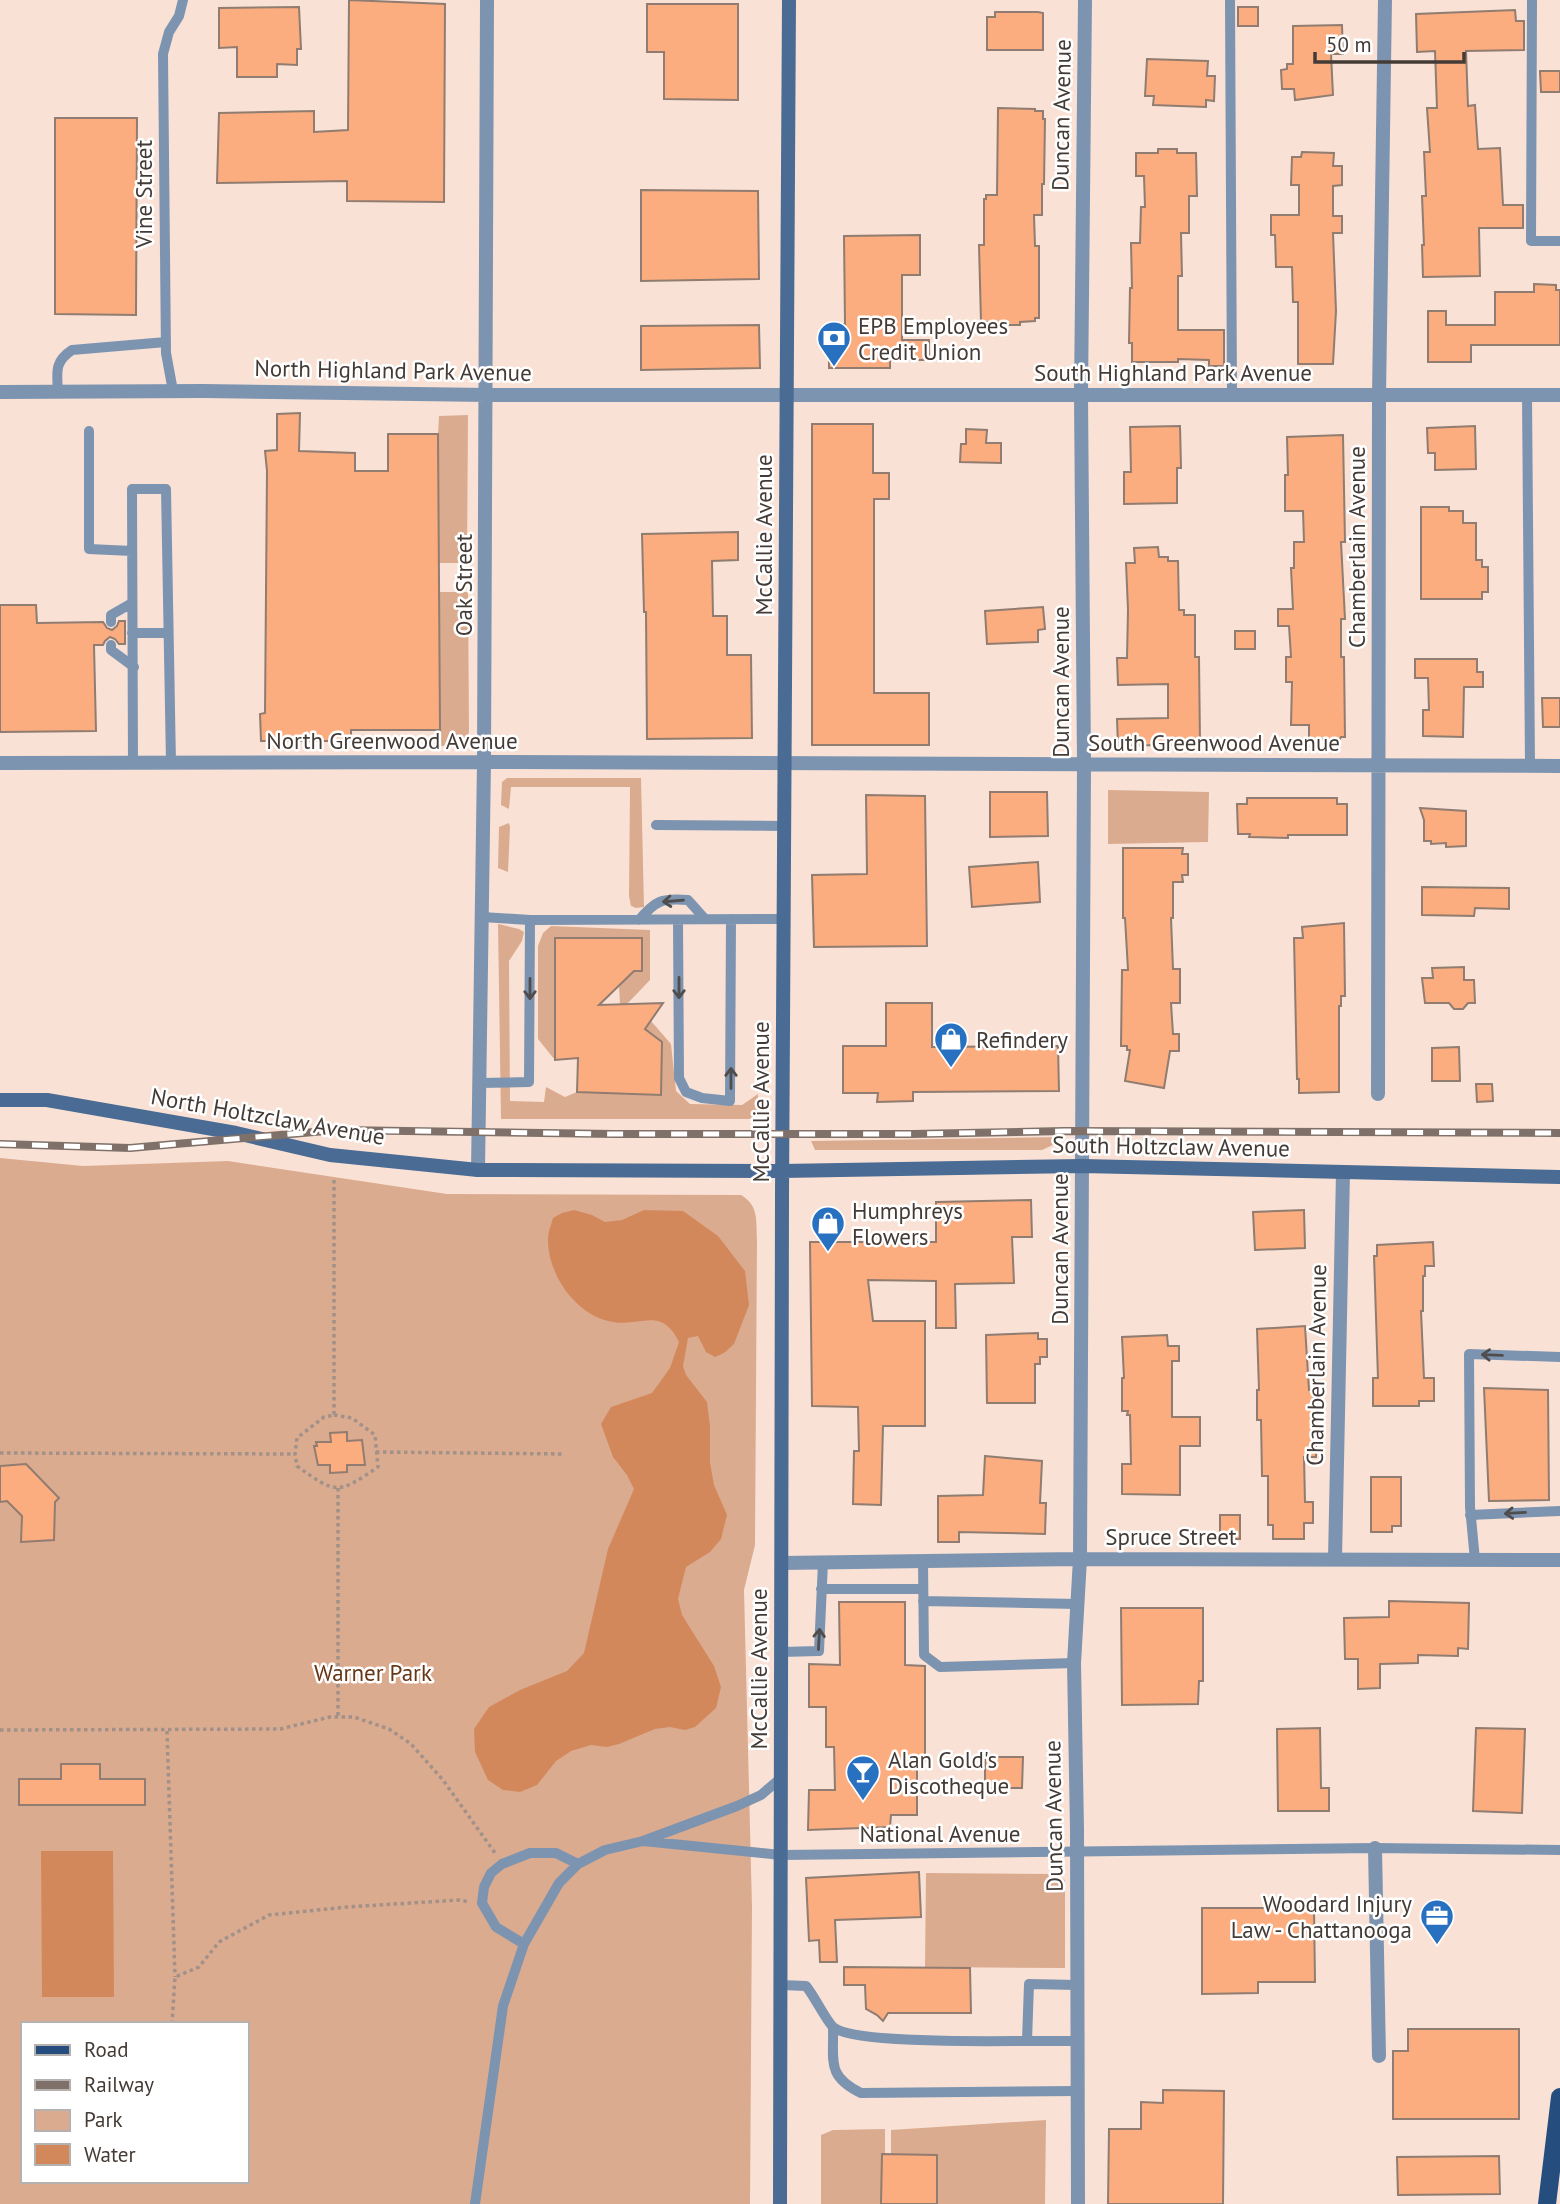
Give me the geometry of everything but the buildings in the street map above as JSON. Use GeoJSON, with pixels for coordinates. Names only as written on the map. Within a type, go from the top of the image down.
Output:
{"type":"FeatureCollection","features":[{"type":"Feature","properties":{"kind":"main road","name":"McCallie Avenue"},"geometry":{"type":"LineString","coordinates":[[780,2204],[782,1171],[789,0]]}},
{"type":"Feature","properties":{"kind":"main road","name":"North Holtzclaw Avenue"},"geometry":{"type":"LineString","coordinates":[[0,1100],[47,1100],[236,1133],[330,1155],[478,1170],[782,1171]]}},
{"type":"Feature","properties":{"kind":"main road","name":"South Holtzclaw Avenue"},"geometry":{"type":"LineString","coordinates":[[782,1171],[1082,1166],[1560,1177]]}},
{"type":"Feature","properties":{"kind":"main road"},"geometry":{"type":"LineString","coordinates":[[1547,2204],[1560,2097]]}},
{"type":"Feature","properties":{"kind":"street","name":"Oak Street"},"geometry":{"type":"LineString","coordinates":[[478,1170],[487,395],[487,0]]}},
{"type":"Feature","properties":{"kind":"street","name":"Duncan Avenue"},"geometry":{"type":"LineString","coordinates":[[1077,2204],[1074,1663],[1080,1559],[1084,764],[1081,395],[1086,0]]}},
{"type":"Feature","properties":{"kind":"street","name":"Chamberlain Avenue"},"geometry":{"type":"LineString","coordinates":[[1378,1094],[1379,395],[1385,0]]}},
{"type":"Feature","properties":{"kind":"street","name":"North Highland Park Avenue"},"geometry":{"type":"LineString","coordinates":[[0,392],[786,394]]}},
{"type":"Feature","properties":{"kind":"street","name":"South Highland Park Avenue"},"geometry":{"type":"LineString","coordinates":[[786,394],[1560,395]]}},
{"type":"Feature","properties":{"kind":"street","name":"North Greenwood Avenue"},"geometry":{"type":"LineString","coordinates":[[0,763],[785,763]]}},
{"type":"Feature","properties":{"kind":"street","name":"South Greenwood Avenue"},"geometry":{"type":"LineString","coordinates":[[785,763],[1560,766]]}},
{"type":"Feature","properties":{"kind":"street","name":"Chamberlain Avenue"},"geometry":{"type":"LineString","coordinates":[[1335,1559],[1343,1172]]}},
{"type":"Feature","properties":{"kind":"street","name":"Spruce Street"},"geometry":{"type":"LineString","coordinates":[[782,1563],[1080,1559],[1560,1560]]}},
{"type":"Feature","properties":{"kind":"street"},"geometry":{"type":"LineString","coordinates":[[1375,1848],[1379,2056]]}},
{"type":"Feature","properties":{"kind":"lane","name":"Vine Street"},"geometry":{"type":"LineString","coordinates":[[173,391],[166,353],[163,54],[183,0]]}},
{"type":"Feature","properties":{"kind":"lane"},"geometry":{"type":"LineString","coordinates":[[1230,0],[1232,395]]}},
{"type":"Feature","properties":{"kind":"lane"},"geometry":{"type":"LineString","coordinates":[[1532,0],[1531,241],[1560,241]]}},
{"type":"Feature","properties":{"kind":"lane"},"geometry":{"type":"LineString","coordinates":[[58,392],[57,368],[61,357],[72,350],[166,342]]}},
{"type":"Feature","properties":{"kind":"lane"},"geometry":{"type":"LineString","coordinates":[[1527,395],[1530,766]]}},
{"type":"Feature","properties":{"kind":"lane"},"geometry":{"type":"LineString","coordinates":[[89,431],[89,549],[132,551]]}},
{"type":"Feature","properties":{"kind":"lane"},"geometry":{"type":"LineString","coordinates":[[133,763],[132,489],[166,489],[171,763]]}},
{"type":"Feature","properties":{"kind":"lane"},"geometry":{"type":"LineString","coordinates":[[111,622],[111,615],[132,603]]}},
{"type":"Feature","properties":{"kind":"lane"},"geometry":{"type":"LineString","coordinates":[[132,633],[168,633]]}},
{"type":"Feature","properties":{"kind":"lane"},"geometry":{"type":"LineString","coordinates":[[111,645],[111,650],[134,667]]}},
{"type":"Feature","properties":{"kind":"lane"},"geometry":{"type":"LineString","coordinates":[[656,825],[785,826]]}},
{"type":"Feature","properties":{"kind":"lane"},"geometry":{"type":"LineString","coordinates":[[639,920],[651,905],[669,899],[688,900],[705,919]]}},
{"type":"Feature","properties":{"kind":"lane"},"geometry":{"type":"LineString","coordinates":[[482,917],[530,920],[784,919]]}},
{"type":"Feature","properties":{"kind":"lane"},"geometry":{"type":"LineString","coordinates":[[678,920],[679,1078],[686,1092],[702,1098],[730,1101],[731,919]]}},
{"type":"Feature","properties":{"kind":"lane"},"geometry":{"type":"LineString","coordinates":[[479,1083],[529,1082],[530,920]]}},
{"type":"Feature","properties":{"kind":"lane"},"geometry":{"type":"LineString","coordinates":[[1475,1560],[1470,1511],[1469,1354],[1560,1357]]}},
{"type":"Feature","properties":{"kind":"lane"},"geometry":{"type":"LineString","coordinates":[[1470,1511],[1560,1511]]}},
{"type":"Feature","properties":{"kind":"lane"},"geometry":{"type":"LineString","coordinates":[[922,1561],[924,1655],[940,1667],[1074,1663]]}},
{"type":"Feature","properties":{"kind":"lane"},"geometry":{"type":"LineString","coordinates":[[781,1652],[819,1651],[823,1562]]}},
{"type":"Feature","properties":{"kind":"lane"},"geometry":{"type":"LineString","coordinates":[[821,1590],[1077,1604]]}},
{"type":"Feature","properties":{"kind":"lane"},"geometry":{"type":"LineString","coordinates":[[475,2204],[503,2006],[524,1944],[559,1883],[578,1864],[605,1850],[643,1841],[737,1806],[761,1795],[781,1779]]}},
{"type":"Feature","properties":{"kind":"lane","name":"National Avenue"},"geometry":{"type":"LineString","coordinates":[[643,1841],[781,1855],[1375,1848],[1560,1850]]}},
{"type":"Feature","properties":{"kind":"lane"},"geometry":{"type":"LineString","coordinates":[[524,1944],[496,1927],[482,1903],[484,1886],[491,1874],[502,1864],[530,1853],[556,1853],[578,1864]]}},
{"type":"Feature","properties":{"kind":"lane"},"geometry":{"type":"LineString","coordinates":[[1027,2041],[1029,1984],[1077,1985]]}},
{"type":"Feature","properties":{"kind":"lane"},"geometry":{"type":"LineString","coordinates":[[781,1985],[806,1986],[833,2027],[847,2034],[875,2038],[1077,2041]]}},
{"type":"Feature","properties":{"kind":"lane"},"geometry":{"type":"LineString","coordinates":[[833,2027],[834,2071],[846,2086],[861,2093],[1077,2091]]}},
{"type":"Feature","properties":{"kind":"path"},"geometry":{"type":"LineString","coordinates":[[334,1180],[334,1415]]}},
{"type":"Feature","properties":{"kind":"path"},"geometry":{"type":"LineString","coordinates":[[334,1415],[352,1418],[374,1435],[378,1467],[352,1485],[338,1488],[324,1486],[297,1466],[295,1454],[297,1438],[324,1417],[334,1415]]}},
{"type":"Feature","properties":{"kind":"path"},"geometry":{"type":"LineString","coordinates":[[376,1452],[563,1454]]}},
{"type":"Feature","properties":{"kind":"path"},"geometry":{"type":"LineString","coordinates":[[0,1453],[295,1454]]}},
{"type":"Feature","properties":{"kind":"path"},"geometry":{"type":"LineString","coordinates":[[338,1488],[338,1717]]}},
{"type":"Feature","properties":{"kind":"path"},"geometry":{"type":"LineString","coordinates":[[0,1730],[280,1729],[338,1717],[354,1717],[389,1728],[411,1744],[443,1780],[502,1864]]}},
{"type":"Feature","properties":{"kind":"path"},"geometry":{"type":"LineString","coordinates":[[167,1730],[175,1977],[172,2022]]}},
{"type":"Feature","properties":{"kind":"path"},"geometry":{"type":"LineString","coordinates":[[175,1977],[199,1967],[219,1942],[269,1915],[459,1900],[482,1903]]}},
{"type":"Feature","properties":{"kind":"green space"},"geometry":{"type":"Polygon","coordinates":[[[468,415],[467,563],[438,563],[439,416],[468,415]]]}},
{"type":"Feature","properties":{"kind":"green space"},"geometry":{"type":"Polygon","coordinates":[[[439,592],[468,592],[467,745],[439,746],[439,592]]]}},
{"type":"Feature","properties":{"kind":"green space"},"geometry":{"type":"Polygon","coordinates":[[[507,778],[641,778],[644,907],[631,906],[629,896],[630,787],[511,787],[509,809],[501,805],[502,782],[507,778]]]}},
{"type":"Feature","properties":{"kind":"green space"},"geometry":{"type":"Polygon","coordinates":[[[1108,790],[1209,792],[1208,842],[1108,844],[1108,790]]]}},
{"type":"Feature","properties":{"kind":"green space"},"geometry":{"type":"Polygon","coordinates":[[[509,823],[508,872],[498,868],[499,827],[509,823]]]}},
{"type":"Feature","properties":{"kind":"green space"},"geometry":{"type":"Polygon","coordinates":[[[498,924],[524,932],[522,941],[509,961],[510,1101],[544,1102],[546,1087],[565,1097],[577,1092],[661,1095],[645,1029],[651,1021],[671,1044],[676,1091],[690,1104],[742,1105],[758,1094],[757,1119],[501,1119],[498,924]]]}},
{"type":"Feature","properties":{"kind":"green space"},"geometry":{"type":"Polygon","coordinates":[[[551,926],[650,930],[650,980],[627,1004],[620,1004],[619,986],[634,971],[642,971],[641,938],[555,938],[555,1060],[538,1039],[538,946],[543,933],[551,926]]]}},
{"type":"Feature","properties":{"kind":"green space"},"geometry":{"type":"Polygon","coordinates":[[[1060,1137],[1055,1144],[1042,1150],[815,1150],[811,1141],[1060,1137]]]}},
{"type":"Feature","properties":{"kind":"green space","name":"Warner Park"},"geometry":{"type":"Polygon","coordinates":[[[0,1158],[83,1166],[228,1161],[447,1194],[741,1195],[751,1204],[755,1214],[757,1240],[755,1545],[744,1590],[752,1907],[750,2204],[0,2204],[0,1158]]]}},
{"type":"Feature","properties":{"kind":"green space"},"geometry":{"type":"Polygon","coordinates":[[[926,1873],[1056,1874],[1065,1880],[1065,1968],[925,1967],[926,1873]]]}},
{"type":"Feature","properties":{"kind":"green space"},"geometry":{"type":"Polygon","coordinates":[[[1046,2120],[1045,2204],[937,2204],[937,2156],[891,2154],[891,2130],[1046,2120]]]}},
{"type":"Feature","properties":{"kind":"green space"},"geometry":{"type":"Polygon","coordinates":[[[885,2129],[881,2204],[821,2204],[821,2135],[833,2130],[885,2129]]]}},
{"type":"Feature","properties":{"kind":"water"},"geometry":{"type":"Polygon","coordinates":[[[574,1210],[605,1222],[622,1220],[644,1210],[683,1211],[718,1236],[745,1271],[749,1305],[734,1344],[715,1357],[706,1352],[698,1336],[688,1338],[683,1366],[686,1375],[707,1402],[710,1463],[714,1485],[727,1515],[721,1539],[710,1552],[686,1567],[678,1599],[682,1615],[714,1666],[721,1687],[716,1708],[695,1727],[685,1730],[670,1727],[655,1729],[619,1744],[607,1747],[591,1745],[571,1751],[556,1761],[537,1785],[520,1792],[503,1790],[488,1780],[475,1752],[474,1729],[489,1707],[520,1690],[567,1671],[584,1653],[608,1549],[634,1489],[613,1457],[601,1424],[611,1407],[652,1393],[670,1368],[679,1342],[665,1324],[650,1320],[623,1323],[600,1318],[576,1303],[567,1292],[553,1266],[548,1236],[553,1218],[574,1210]]]}},
{"type":"Feature","properties":{"kind":"water"},"geometry":{"type":"Polygon","coordinates":[[[41,1851],[113,1851],[114,1997],[42,1997],[41,1851]]]}},
{"type":"Feature","properties":{"kind":"railway"},"geometry":{"type":"LineString","coordinates":[[0,1144],[130,1148],[337,1130],[615,1134],[1064,1131],[1560,1133]]}},
{"type":"Feature","properties":{"kind":"place","name":"EPB Employees Credit Union"},"geometry":{"type":"Point","coordinates":[834,368]}},
{"type":"Feature","properties":{"kind":"place","name":"Refindery"},"geometry":{"type":"Point","coordinates":[951,1069]}},
{"type":"Feature","properties":{"kind":"place","name":"Humphreys Flowers"},"geometry":{"type":"Point","coordinates":[828,1253]}},
{"type":"Feature","properties":{"kind":"place","name":"Alan Gold's Discotheque"},"geometry":{"type":"Point","coordinates":[863,1802]}},
{"type":"Feature","properties":{"kind":"place","name":"Woodard Injury Law - Chattanooga"},"geometry":{"type":"Point","coordinates":[1437,1946]}}]}
